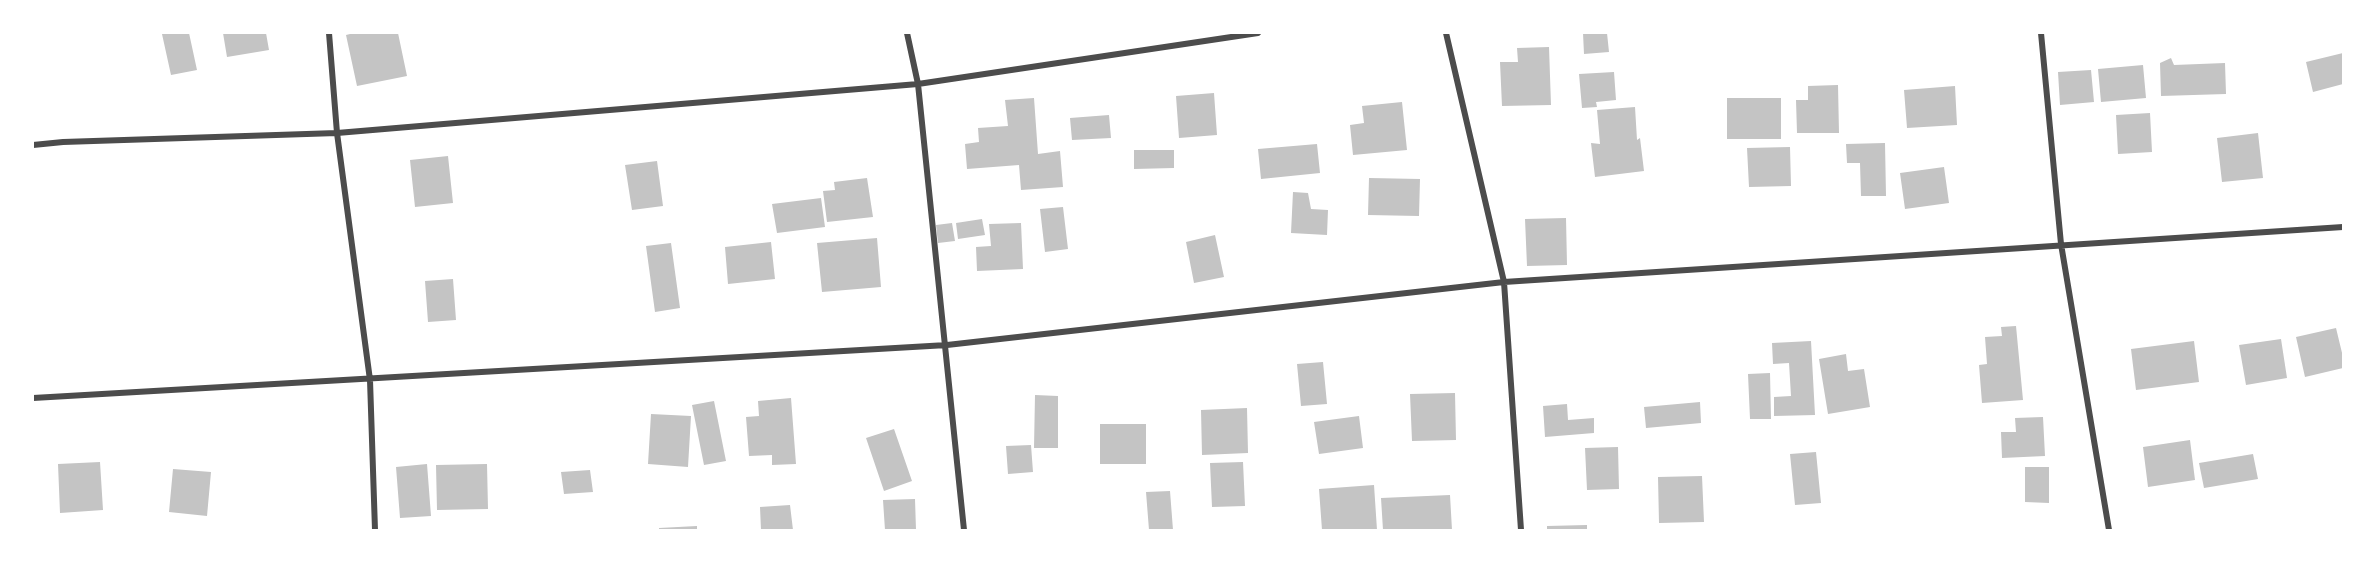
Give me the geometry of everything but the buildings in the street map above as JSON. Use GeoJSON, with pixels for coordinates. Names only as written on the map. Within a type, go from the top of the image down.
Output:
{"type":"FeatureCollection","features":[{"type":"Feature","properties":{"kind":"street"},"geometry":{"type":"LineString","coordinates":[[329,33],[337,133],[370,380],[375,530]]}},
{"type":"Feature","properties":{"kind":"street"},"geometry":{"type":"LineString","coordinates":[[907,33],[918,84],[947,345],[964,530]]}},
{"type":"Feature","properties":{"kind":"street"},"geometry":{"type":"LineString","coordinates":[[33,145],[63,142],[337,133],[918,84],[1258,33]]}},
{"type":"Feature","properties":{"kind":"street"},"geometry":{"type":"LineString","coordinates":[[1446,33],[1504,282],[1521,530]]}},
{"type":"Feature","properties":{"kind":"street"},"geometry":{"type":"LineString","coordinates":[[2041,33],[2061,244],[2109,530]]}},
{"type":"Feature","properties":{"kind":"street"},"geometry":{"type":"LineString","coordinates":[[33,398],[947,345],[1504,282],[2343,227]]}}]}
